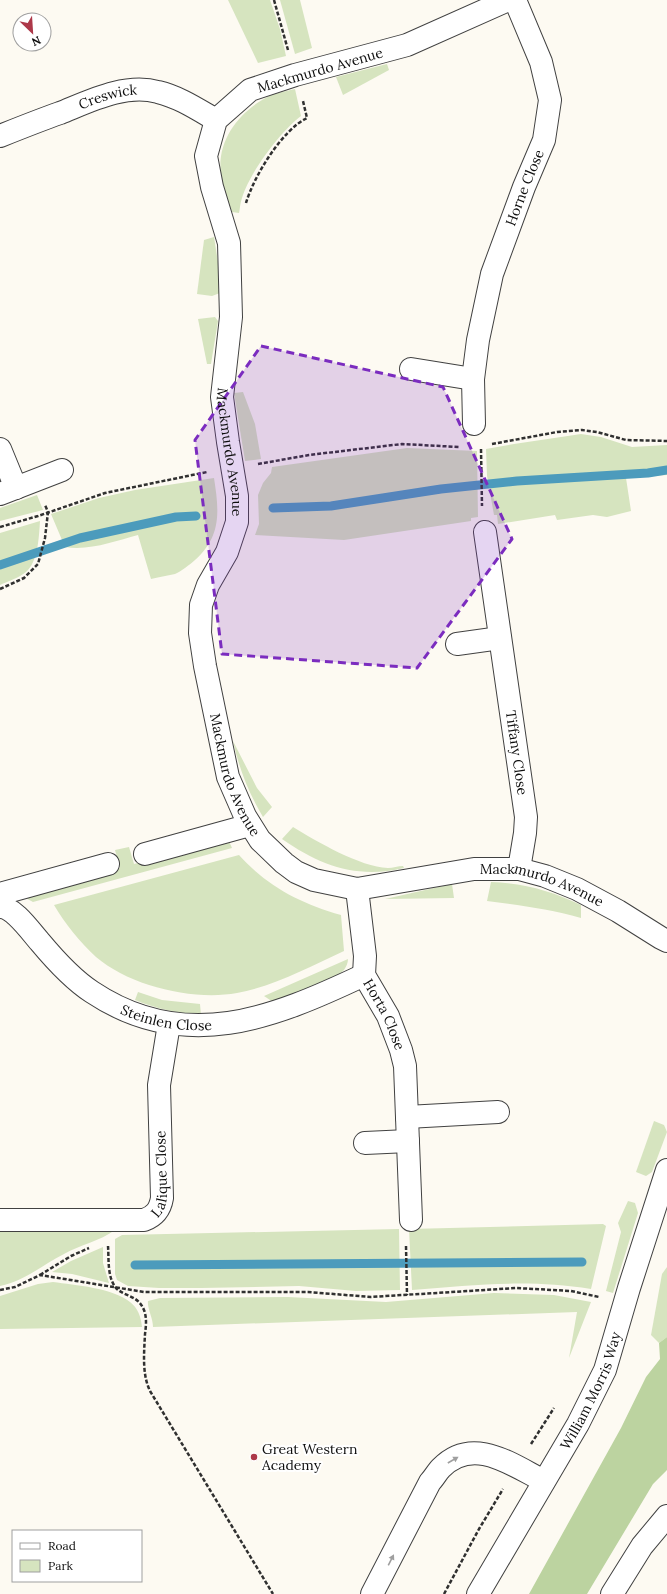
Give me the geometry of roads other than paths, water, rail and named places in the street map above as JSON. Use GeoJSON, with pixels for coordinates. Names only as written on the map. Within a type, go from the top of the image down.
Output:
{"type":"FeatureCollection","features":[{"type":"Feature","properties":{"kind":"street","name":"Mackmurdo Avenue"},"geometry":{"type":"LineString","coordinates":[[508,0],[407,45],[295,75],[250,90],[216,120],[206,156],[212,187],[229,243],[231,317],[222,397],[237,496],[237,522],[227,552],[208,585],[201,604],[200,633],[206,673],[228,777],[250,825],[269,850],[296,872],[314,880],[357,889],[474,869],[519,869],[545,876],[577,889],[618,911],[667,941]]}},
{"type":"Feature","properties":{"kind":"street","name":"Horne Close"},"geometry":{"type":"LineString","coordinates":[[474,424],[473,379],[478,340],[492,274],[524,187],[544,140],[550,100],[541,62],[515,0]]}},
{"type":"Feature","properties":{"kind":"street","name":"Creswick"},"geometry":{"type":"LineString","coordinates":[[0,136],[100,97],[132,90],[146,90],[169,95],[185,102],[216,120]]}},
{"type":"Feature","properties":{"kind":"street"},"geometry":{"type":"LineString","coordinates":[[411,369],[473,379]]}},
{"type":"Feature","properties":{"kind":"street"},"geometry":{"type":"LineString","coordinates":[[0,449],[8,491],[62,470]]}},
{"type":"Feature","properties":{"kind":"street","name":"Tiffany Close"},"geometry":{"type":"LineString","coordinates":[[484,532],[526,817],[526,833],[519,869]]}},
{"type":"Feature","properties":{"kind":"street"},"geometry":{"type":"LineString","coordinates":[[457,644],[500,638]]}},
{"type":"Feature","properties":{"kind":"street"},"geometry":{"type":"LineString","coordinates":[[145,854],[250,825]]}},
{"type":"Feature","properties":{"kind":"street"},"geometry":{"type":"LineString","coordinates":[[0,894],[108,864]]}},
{"type":"Feature","properties":{"kind":"street","name":"Horta Close"},"geometry":{"type":"LineString","coordinates":[[357,889],[365,956],[364,974],[388,1016],[401,1050],[405,1066],[411,1220]]}},
{"type":"Feature","properties":{"kind":"street","name":"Steinlen Close"},"geometry":{"type":"LineString","coordinates":[[0,907],[5,907],[16,915],[61,965],[92,992],[134,1014],[169,1024],[226,1024],[260,1017],[299,1004],[364,974]]}},
{"type":"Feature","properties":{"kind":"street","name":"Lalique Close"},"geometry":{"type":"LineString","coordinates":[[0,1220],[144,1220],[157,1212],[162,1198],[159,1085],[169,1024]]}},
{"type":"Feature","properties":{"kind":"street"},"geometry":{"type":"LineString","coordinates":[[407,1117],[498,1112]]}},
{"type":"Feature","properties":{"kind":"street"},"geometry":{"type":"LineString","coordinates":[[365,1143],[408,1141]]}},
{"type":"Feature","properties":{"kind":"street","name":"William Morris Way"},"geometry":{"type":"LineString","coordinates":[[478,1594],[578,1424],[605,1370],[629,1288],[667,1170]]}},
{"type":"Feature","properties":{"kind":"street"},"geometry":{"type":"LineString","coordinates":[[372,1594],[430,1482],[441,1468],[450,1461],[462,1454],[475,1452],[487,1453],[544,1481]]}},
{"type":"Feature","properties":{"kind":"street"},"geometry":{"type":"LineString","coordinates":[[612,1594],[642,1546],[667,1516]]}},
{"type":"Feature","properties":{"kind":"waterway"},"geometry":{"type":"LineString","coordinates":[[273,508],[331,506],[441,489],[517,481],[648,473],[667,470]]}},
{"type":"Feature","properties":{"kind":"waterway"},"geometry":{"type":"LineString","coordinates":[[0,565],[80,538],[176,517],[196,516]]}},
{"type":"Feature","properties":{"kind":"waterway"},"geometry":{"type":"LineString","coordinates":[[135,1265],[582,1262]]}},
{"type":"Feature","properties":{"kind":"place","name":"Great Western Academy"},"geometry":{"type":"Point","coordinates":[254,1457]}}]}
